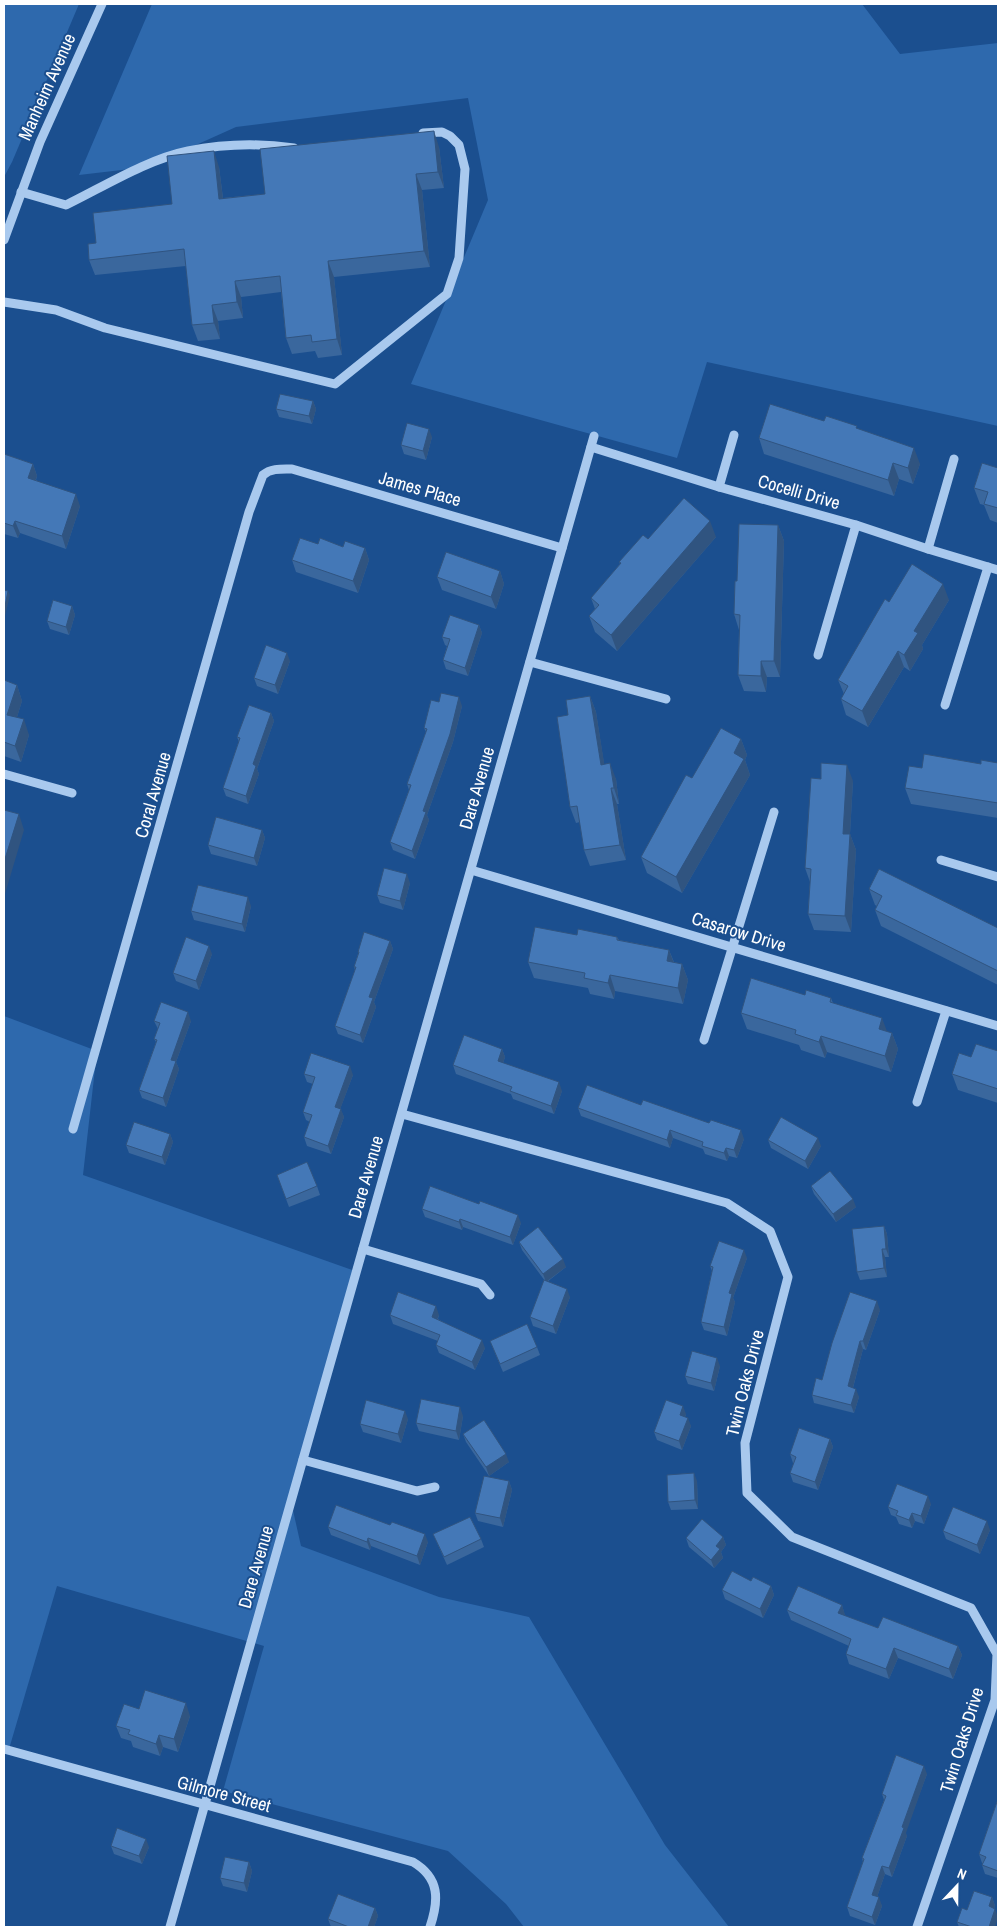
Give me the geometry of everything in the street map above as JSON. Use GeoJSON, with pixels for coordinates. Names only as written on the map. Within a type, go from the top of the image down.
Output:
{"type":"FeatureCollection","features":[{"type":"Feature","properties":{"kind":"street","name":"Manheim Avenue"},"geometry":{"type":"LineString","coordinates":[[4,240],[40,142],[102,4]]}},
{"type":"Feature","properties":{"kind":"street"},"geometry":{"type":"LineString","coordinates":[[4,302],[56,310],[106,328],[335,384],[447,294],[459,258],[465,168],[459,145],[450,136],[442,132],[416,134]]}},
{"type":"Feature","properties":{"kind":"street"},"geometry":{"type":"LineString","coordinates":[[21,192],[66,205],[148,165],[187,152],[244,144],[301,149]]}},
{"type":"Feature","properties":{"kind":"street"},"geometry":{"type":"LineString","coordinates":[[719,487],[734,435]]}},
{"type":"Feature","properties":{"kind":"street","name":"Dare Avenue"},"geometry":{"type":"LineString","coordinates":[[170,1927],[594,436]]}},
{"type":"Feature","properties":{"kind":"street","name":"Cocelli Drive"},"geometry":{"type":"LineString","coordinates":[[591,447],[719,487],[856,525],[998,570]]}},
{"type":"Feature","properties":{"kind":"street"},"geometry":{"type":"LineString","coordinates":[[928,549],[954,459]]}},
{"type":"Feature","properties":{"kind":"street","name":"James Place"},"geometry":{"type":"LineString","coordinates":[[267,472],[281,469],[292,470],[562,548]]}},
{"type":"Feature","properties":{"kind":"street","name":"Coral Avenue"},"geometry":{"type":"LineString","coordinates":[[73,1129],[249,512],[257,487],[263,475],[267,472]]}},
{"type":"Feature","properties":{"kind":"street"},"geometry":{"type":"LineString","coordinates":[[818,655],[856,525]]}},
{"type":"Feature","properties":{"kind":"street"},"geometry":{"type":"LineString","coordinates":[[945,706],[988,567]]}},
{"type":"Feature","properties":{"kind":"street"},"geometry":{"type":"LineString","coordinates":[[530,662],[666,699]]}},
{"type":"Feature","properties":{"kind":"street"},"geometry":{"type":"LineString","coordinates":[[4,774],[72,793]]}},
{"type":"Feature","properties":{"kind":"street"},"geometry":{"type":"LineString","coordinates":[[704,1040],[774,812]]}},
{"type":"Feature","properties":{"kind":"street"},"geometry":{"type":"LineString","coordinates":[[941,860],[998,877]]}},
{"type":"Feature","properties":{"kind":"street","name":"Casarow Drive"},"geometry":{"type":"LineString","coordinates":[[471,870],[998,1026]]}},
{"type":"Feature","properties":{"kind":"street"},"geometry":{"type":"LineString","coordinates":[[917,1102],[946,1011]]}},
{"type":"Feature","properties":{"kind":"street","name":"Twin Oaks Drive"},"geometry":{"type":"LineString","coordinates":[[402,1114],[728,1202],[770,1231],[788,1277],[745,1443],[747,1493],[792,1537],[971,1608],[997,1654],[995,1700],[917,1927]]}},
{"type":"Feature","properties":{"kind":"street"},"geometry":{"type":"LineString","coordinates":[[363,1248],[481,1284],[490,1295]]}},
{"type":"Feature","properties":{"kind":"street"},"geometry":{"type":"LineString","coordinates":[[303,1460],[417,1491],[435,1487]]}},
{"type":"Feature","properties":{"kind":"street","name":"Gilmore Street"},"geometry":{"type":"LineString","coordinates":[[4,1749],[413,1862],[424,1869],[434,1884],[436,1895],[435,1912],[430,1927]]}},
{"type":"Feature","properties":{"kind":"shaded area"},"geometry":{"type":"Polygon","coordinates":[[[4,4],[79,4],[4,177],[4,4]]]}},
{"type":"Feature","properties":{"kind":"shaded area"},"geometry":{"type":"Polygon","coordinates":[[[152,4],[862,4],[900,54],[998,43],[998,426],[707,362],[677,458],[411,384],[488,200],[468,98],[236,127],[147,167],[79,175],[152,4]]]}},
{"type":"Feature","properties":{"kind":"shaded area"},"geometry":{"type":"Polygon","coordinates":[[[4,1016],[97,1051],[83,1175],[355,1271],[290,1497],[301,1546],[439,1597],[529,1617],[665,1845],[729,1927],[524,1927],[506,1904],[448,1851],[223,1791],[264,1646],[57,1586],[9,1749],[4,1748],[4,1016]]]}},
{"type":"Feature","properties":{"kind":"building"},"geometry":{"type":"Polygon","coordinates":[[[434,131],[438,172],[416,174],[424,251],[328,261],[337,339],[312,342],[311,335],[286,338],[280,276],[235,281],[237,302],[212,305],[214,323],[192,325],[184,249],[89,260],[88,244],[96,243],[93,213],[172,204],[167,156],[214,151],[219,199],[265,194],[260,149],[434,131]]]}},
{"type":"Feature","properties":{"kind":"building"},"geometry":{"type":"Polygon","coordinates":[[[280,394],[313,401],[309,416],[276,409],[280,394]]]}},
{"type":"Feature","properties":{"kind":"building"},"geometry":{"type":"Polygon","coordinates":[[[770,404],[824,421],[826,416],[914,448],[908,468],[893,463],[888,480],[759,438],[770,404]]]}},
{"type":"Feature","properties":{"kind":"building"},"geometry":{"type":"Polygon","coordinates":[[[407,423],[429,429],[423,451],[401,445],[407,423]]]}},
{"type":"Feature","properties":{"kind":"building"},"geometry":{"type":"Polygon","coordinates":[[[4,454],[33,464],[28,478],[76,494],[62,536],[15,521],[13,526],[4,523],[4,454]]]}},
{"type":"Feature","properties":{"kind":"building"},"geometry":{"type":"Polygon","coordinates":[[[982,463],[998,468],[998,508],[984,504],[988,492],[974,488],[982,463]]]}},
{"type":"Feature","properties":{"kind":"building"},"geometry":{"type":"Polygon","coordinates":[[[684,498],[710,521],[611,635],[589,616],[599,605],[591,598],[643,535],[648,539],[684,498]]]}},
{"type":"Feature","properties":{"kind":"building"},"geometry":{"type":"Polygon","coordinates":[[[739,524],[778,525],[774,661],[761,661],[761,676],[738,675],[740,615],[734,614],[739,524]]]}},
{"type":"Feature","properties":{"kind":"building"},"geometry":{"type":"Polygon","coordinates":[[[300,538],[318,544],[320,538],[343,547],[345,541],[365,548],[353,581],[292,560],[300,538]]]}},
{"type":"Feature","properties":{"kind":"building"},"geometry":{"type":"Polygon","coordinates":[[[446,552],[500,571],[491,597],[437,577],[446,552]]]}},
{"type":"Feature","properties":{"kind":"building"},"geometry":{"type":"Polygon","coordinates":[[[912,564],[943,584],[914,631],[918,633],[904,655],[898,651],[862,711],[841,699],[848,686],[838,680],[885,599],[889,602],[912,564]]]}},
{"type":"Feature","properties":{"kind":"building"},"geometry":{"type":"Polygon","coordinates":[[[4,590],[8,591],[4,611],[4,590]]]}},
{"type":"Feature","properties":{"kind":"building"},"geometry":{"type":"Polygon","coordinates":[[[53,600],[72,606],[66,627],[47,621],[53,600]]]}},
{"type":"Feature","properties":{"kind":"building"},"geometry":{"type":"Polygon","coordinates":[[[450,615],[479,625],[465,668],[443,660],[450,639],[442,637],[450,615]]]}},
{"type":"Feature","properties":{"kind":"building"},"geometry":{"type":"Polygon","coordinates":[[[266,645],[287,653],[275,685],[254,678],[266,645]]]}},
{"type":"Feature","properties":{"kind":"building"},"geometry":{"type":"Polygon","coordinates":[[[4,680],[17,685],[7,715],[24,719],[15,746],[4,742],[4,680]]]}},
{"type":"Feature","properties":{"kind":"building"},"geometry":{"type":"Polygon","coordinates":[[[441,693],[459,697],[450,734],[423,811],[426,812],[412,851],[390,842],[411,785],[407,784],[427,729],[424,728],[431,700],[439,702],[441,693]]]}},
{"type":"Feature","properties":{"kind":"building"},"geometry":{"type":"Polygon","coordinates":[[[590,696],[601,765],[610,763],[614,788],[611,788],[620,845],[584,850],[577,806],[570,807],[557,717],[568,715],[566,700],[590,696]]]}},
{"type":"Feature","properties":{"kind":"building"},"geometry":{"type":"Polygon","coordinates":[[[249,705],[271,713],[253,764],[256,766],[246,796],[223,788],[240,738],[237,737],[249,705]]]}},
{"type":"Feature","properties":{"kind":"building"},"geometry":{"type":"Polygon","coordinates":[[[721,728],[741,739],[734,753],[744,759],[676,877],[641,857],[686,775],[692,778],[721,728]]]}},
{"type":"Feature","properties":{"kind":"building"},"geometry":{"type":"Polygon","coordinates":[[[924,754],[981,764],[981,760],[998,763],[998,803],[905,788],[909,766],[922,768],[924,754]]]}},
{"type":"Feature","properties":{"kind":"building"},"geometry":{"type":"Polygon","coordinates":[[[821,763],[847,765],[843,834],[850,834],[845,916],[808,914],[811,869],[805,868],[811,778],[821,779],[821,763]]]}},
{"type":"Feature","properties":{"kind":"building"},"geometry":{"type":"Polygon","coordinates":[[[4,810],[19,814],[4,862],[4,810]]]}},
{"type":"Feature","properties":{"kind":"building"},"geometry":{"type":"Polygon","coordinates":[[[216,817],[262,830],[254,858],[208,845],[216,817]]]}},
{"type":"Feature","properties":{"kind":"building"},"geometry":{"type":"Polygon","coordinates":[[[384,868],[407,874],[400,901],[377,895],[384,868]]]}},
{"type":"Feature","properties":{"kind":"building"},"geometry":{"type":"Polygon","coordinates":[[[879,869],[998,928],[998,971],[875,910],[882,896],[869,889],[879,869]]]}},
{"type":"Feature","properties":{"kind":"building"},"geometry":{"type":"Polygon","coordinates":[[[198,885],[248,897],[242,924],[191,911],[198,885]]]}},
{"type":"Feature","properties":{"kind":"building"},"geometry":{"type":"Polygon","coordinates":[[[535,927],[577,935],[578,929],[617,937],[617,940],[669,950],[667,961],[682,964],[678,988],[610,975],[608,983],[584,978],[585,973],[528,962],[535,927]]]}},
{"type":"Feature","properties":{"kind":"building"},"geometry":{"type":"Polygon","coordinates":[[[364,932],[390,941],[369,997],[373,998],[360,1035],[335,1026],[356,967],[354,967],[364,932]]]}},
{"type":"Feature","properties":{"kind":"building"},"geometry":{"type":"Polygon","coordinates":[[[186,937],[209,946],[196,981],[173,973],[186,937]]]}},
{"type":"Feature","properties":{"kind":"building"},"geometry":{"type":"Polygon","coordinates":[[[751,978],[805,995],[806,990],[831,998],[830,1002],[882,1018],[879,1029],[892,1033],[885,1056],[821,1036],[819,1042],[795,1034],[796,1030],[741,1013],[751,978]]]}},
{"type":"Feature","properties":{"kind":"building"},"geometry":{"type":"Polygon","coordinates":[[[161,1002],[188,1012],[171,1060],[176,1061],[163,1098],[139,1090],[157,1040],[154,1039],[160,1023],[154,1021],[161,1002]]]}},
{"type":"Feature","properties":{"kind":"building"},"geometry":{"type":"Polygon","coordinates":[[[464,1035],[502,1049],[498,1061],[559,1082],[551,1106],[510,1091],[512,1087],[453,1065],[464,1035]]]}},
{"type":"Feature","properties":{"kind":"building"},"geometry":{"type":"Polygon","coordinates":[[[976,1044],[998,1051],[998,1089],[952,1074],[959,1053],[971,1057],[976,1044]]]}},
{"type":"Feature","properties":{"kind":"building"},"geometry":{"type":"Polygon","coordinates":[[[311,1053],[350,1066],[335,1107],[341,1109],[328,1146],[304,1137],[312,1115],[303,1112],[315,1077],[304,1074],[311,1053]]]}},
{"type":"Feature","properties":{"kind":"building"},"geometry":{"type":"Polygon","coordinates":[[[587,1085],[641,1105],[643,1100],[709,1123],[711,1120],[741,1130],[734,1150],[726,1148],[724,1153],[702,1146],[703,1142],[670,1130],[667,1140],[578,1108],[587,1085]]]}},
{"type":"Feature","properties":{"kind":"building"},"geometry":{"type":"Polygon","coordinates":[[[781,1117],[818,1138],[805,1161],[768,1140],[781,1117]]]}},
{"type":"Feature","properties":{"kind":"building"},"geometry":{"type":"Polygon","coordinates":[[[134,1122],[170,1134],[162,1157],[126,1145],[134,1122]]]}},
{"type":"Feature","properties":{"kind":"building"},"geometry":{"type":"Polygon","coordinates":[[[307,1162],[317,1186],[286,1199],[277,1175],[307,1162]]]}},
{"type":"Feature","properties":{"kind":"building"},"geometry":{"type":"Polygon","coordinates":[[[830,1171],[853,1199],[833,1214],[811,1186],[830,1171]]]}},
{"type":"Feature","properties":{"kind":"building"},"geometry":{"type":"Polygon","coordinates":[[[430,1186],[479,1204],[480,1201],[518,1215],[510,1237],[460,1219],[459,1222],[422,1209],[430,1186]]]}},
{"type":"Feature","properties":{"kind":"building"},"geometry":{"type":"Polygon","coordinates":[[[884,1226],[886,1249],[882,1249],[884,1268],[857,1272],[852,1229],[884,1226]]]}},
{"type":"Feature","properties":{"kind":"building"},"geometry":{"type":"Polygon","coordinates":[[[538,1227],[563,1259],[543,1274],[519,1242],[538,1227]]]}},
{"type":"Feature","properties":{"kind":"building"},"geometry":{"type":"Polygon","coordinates":[[[719,1241],[744,1250],[729,1293],[732,1294],[724,1327],[701,1322],[713,1267],[710,1266],[719,1241]]]}},
{"type":"Feature","properties":{"kind":"building"},"geometry":{"type":"Polygon","coordinates":[[[544,1280],[567,1289],[553,1326],[530,1317],[544,1280]]]}},
{"type":"Feature","properties":{"kind":"building"},"geometry":{"type":"Polygon","coordinates":[[[398,1292],[436,1306],[432,1317],[482,1340],[472,1362],[436,1345],[440,1335],[390,1315],[398,1292]]]}},
{"type":"Feature","properties":{"kind":"building"},"geometry":{"type":"Polygon","coordinates":[[[850,1292],[877,1301],[863,1341],[860,1341],[848,1386],[856,1389],[851,1405],[812,1395],[816,1378],[822,1380],[832,1343],[850,1292]]]}},
{"type":"Feature","properties":{"kind":"building"},"geometry":{"type":"Polygon","coordinates":[[[527,1324],[537,1347],[500,1364],[490,1341],[527,1324]]]}},
{"type":"Feature","properties":{"kind":"building"},"geometry":{"type":"Polygon","coordinates":[[[692,1351],[717,1358],[711,1383],[685,1376],[692,1351]]]}},
{"type":"Feature","properties":{"kind":"building"},"geometry":{"type":"Polygon","coordinates":[[[421,1399],[460,1407],[456,1431],[416,1423],[421,1399]]]}},
{"type":"Feature","properties":{"kind":"building"},"geometry":{"type":"Polygon","coordinates":[[[366,1400],[405,1411],[398,1434],[360,1424],[366,1400]]]}},
{"type":"Feature","properties":{"kind":"building"},"geometry":{"type":"Polygon","coordinates":[[[666,1400],[683,1406],[680,1415],[688,1418],[679,1441],[654,1432],[666,1400]]]}},
{"type":"Feature","properties":{"kind":"building"},"geometry":{"type":"Polygon","coordinates":[[[484,1420],[506,1454],[486,1467],[463,1434],[484,1420]]]}},
{"type":"Feature","properties":{"kind":"building"},"geometry":{"type":"Polygon","coordinates":[[[799,1428],[830,1439],[815,1482],[790,1473],[796,1457],[790,1454],[799,1428]]]}},
{"type":"Feature","properties":{"kind":"building"},"geometry":{"type":"Polygon","coordinates":[[[694,1473],[695,1500],[668,1502],[667,1475],[694,1473]]]}},
{"type":"Feature","properties":{"kind":"building"},"geometry":{"type":"Polygon","coordinates":[[[484,1476],[509,1481],[500,1518],[475,1513],[484,1476]]]}},
{"type":"Feature","properties":{"kind":"building"},"geometry":{"type":"Polygon","coordinates":[[[897,1484],[928,1496],[921,1516],[912,1513],[909,1520],[896,1515],[898,1511],[888,1507],[897,1484]]]}},
{"type":"Feature","properties":{"kind":"building"},"geometry":{"type":"Polygon","coordinates":[[[336,1505],[390,1525],[392,1522],[425,1534],[417,1556],[368,1538],[367,1542],[328,1527],[336,1505]]]}},
{"type":"Feature","properties":{"kind":"building"},"geometry":{"type":"Polygon","coordinates":[[[953,1507],[987,1521],[977,1545],[943,1531],[953,1507]]]}},
{"type":"Feature","properties":{"kind":"building"},"geometry":{"type":"Polygon","coordinates":[[[470,1517],[481,1539],[444,1557],[433,1534],[470,1517]]]}},
{"type":"Feature","properties":{"kind":"building"},"geometry":{"type":"Polygon","coordinates":[[[702,1519],[723,1537],[716,1546],[720,1549],[711,1560],[686,1538],[702,1519]]]}},
{"type":"Feature","properties":{"kind":"building"},"geometry":{"type":"Polygon","coordinates":[[[732,1571],[751,1581],[753,1577],[771,1586],[760,1609],[722,1590],[732,1571]]]}},
{"type":"Feature","properties":{"kind":"building"},"geometry":{"type":"Polygon","coordinates":[[[798,1586],[842,1605],[838,1613],[878,1628],[883,1617],[958,1646],[949,1669],[894,1648],[886,1669],[846,1654],[851,1639],[787,1610],[798,1586]]]}},
{"type":"Feature","properties":{"kind":"building"},"geometry":{"type":"Polygon","coordinates":[[[145,1690],[186,1703],[174,1739],[159,1735],[156,1744],[128,1734],[130,1730],[116,1726],[124,1704],[139,1709],[145,1690]]]}},
{"type":"Feature","properties":{"kind":"building"},"geometry":{"type":"Polygon","coordinates":[[[896,1755],[924,1766],[889,1868],[882,1866],[872,1895],[879,1897],[872,1917],[847,1907],[864,1859],[862,1858],[886,1796],[882,1794],[896,1755]]]}},
{"type":"Feature","properties":{"kind":"building"},"geometry":{"type":"Polygon","coordinates":[[[998,1799],[998,1871],[982,1865],[986,1857],[979,1854],[998,1799]]]}},
{"type":"Feature","properties":{"kind":"building"},"geometry":{"type":"Polygon","coordinates":[[[117,1828],[146,1839],[139,1856],[111,1846],[117,1828]]]}},
{"type":"Feature","properties":{"kind":"building"},"geometry":{"type":"Polygon","coordinates":[[[225,1857],[249,1862],[244,1883],[220,1878],[225,1857]]]}},
{"type":"Feature","properties":{"kind":"building"},"geometry":{"type":"Polygon","coordinates":[[[974,1891],[992,1897],[989,1906],[995,1909],[989,1927],[972,1927],[957,1922],[962,1908],[967,1910],[974,1891]]]}},
{"type":"Feature","properties":{"kind":"building"},"geometry":{"type":"Polygon","coordinates":[[[338,1894],[375,1908],[368,1927],[349,1927],[328,1919],[338,1894]]]}}]}
